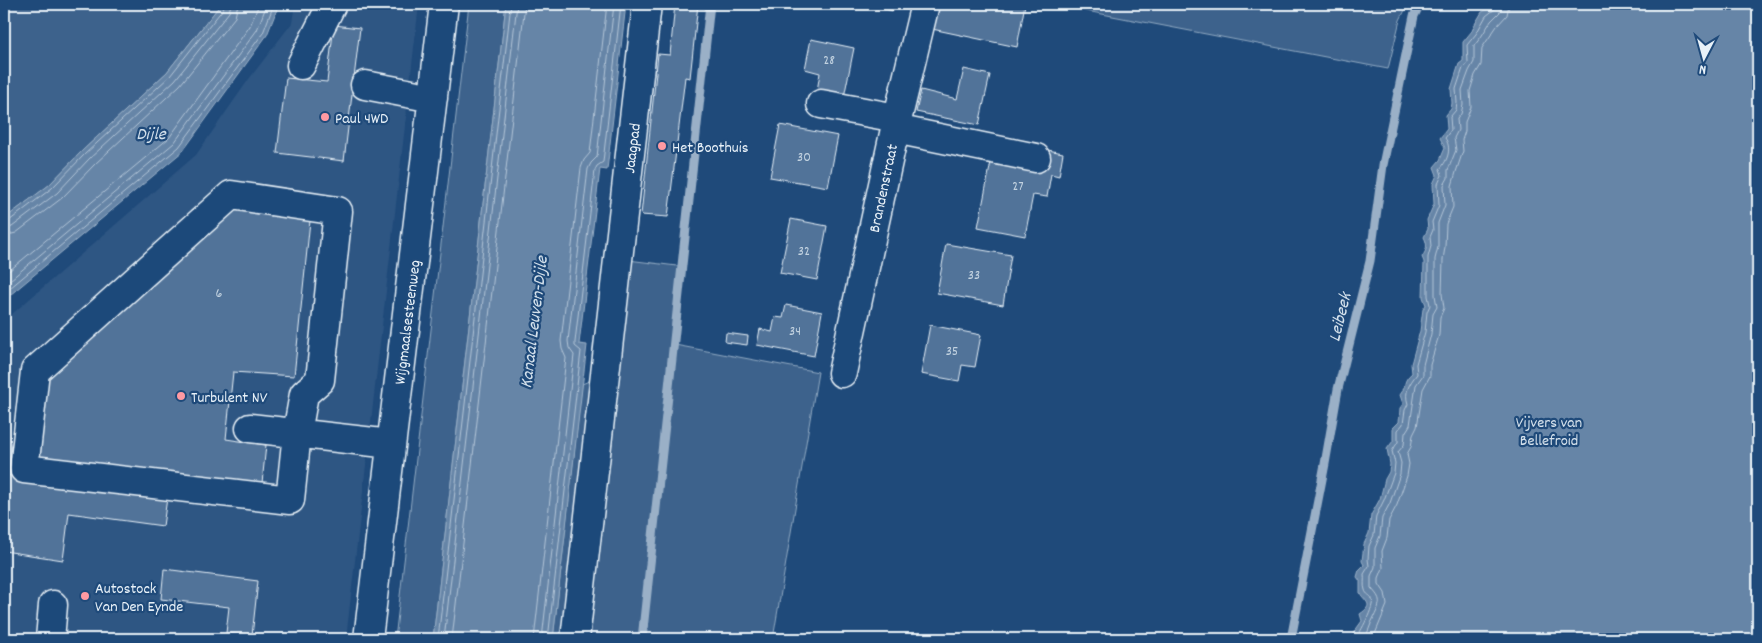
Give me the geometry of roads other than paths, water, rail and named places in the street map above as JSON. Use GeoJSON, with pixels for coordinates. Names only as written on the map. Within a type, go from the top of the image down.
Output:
{"type":"FeatureCollection","features":[{"type":"Feature","properties":{"kind":"street"},"geometry":{"type":"LineString","coordinates":[[301,65],[332,4]]}},
{"type":"Feature","properties":{"kind":"street","name":"Wijgmaalsesteenweg"},"geometry":{"type":"LineString","coordinates":[[368,639],[444,4]]}},
{"type":"Feature","properties":{"kind":"street","name":"Jaagpad"},"geometry":{"type":"LineString","coordinates":[[575,639],[647,4]]}},
{"type":"Feature","properties":{"kind":"street","name":"Brandenstraat"},"geometry":{"type":"LineString","coordinates":[[842,372],[896,124],[925,4]]}},
{"type":"Feature","properties":{"kind":"street"},"geometry":{"type":"LineString","coordinates":[[365,84],[433,98]]}},
{"type":"Feature","properties":{"kind":"street"},"geometry":{"type":"LineString","coordinates":[[822,104],[1036,158]]}},
{"type":"Feature","properties":{"kind":"street"},"geometry":{"type":"LineString","coordinates":[[231,195],[338,211],[320,380],[304,394],[296,434],[290,500],[24,468],[34,371],[231,195]]}},
{"type":"Feature","properties":{"kind":"street"},"geometry":{"type":"LineString","coordinates":[[250,428],[392,444]]}},
{"type":"Feature","properties":{"kind":"street"},"geometry":{"type":"LineString","coordinates":[[50,639],[53,604]]}},
{"type":"Feature","properties":{"kind":"water","name":"Dijle"},"geometry":{"type":"Polygon","coordinates":[[[221,4],[279,4],[267,35],[183,151],[4,300],[4,219],[49,185],[82,151],[167,72],[221,4]]]}},
{"type":"Feature","properties":{"kind":"water","name":"Kanaal Leuven-Dijle"},"geometry":{"type":"Polygon","coordinates":[[[506,4],[626,4],[607,170],[600,169],[579,344],[587,345],[553,639],[433,639],[506,4]]]}},
{"type":"Feature","properties":{"kind":"water","name":"Vijvers van Bellefroid"},"geometry":{"type":"Polygon","coordinates":[[[1492,4],[1758,4],[1758,639],[1349,639],[1362,621],[1360,614],[1365,611],[1368,605],[1360,593],[1360,581],[1357,577],[1359,570],[1364,565],[1362,561],[1364,544],[1369,533],[1371,515],[1380,499],[1385,479],[1389,472],[1390,464],[1387,449],[1393,441],[1393,428],[1399,422],[1400,408],[1403,404],[1400,395],[1407,379],[1412,373],[1411,364],[1420,331],[1423,309],[1426,305],[1423,297],[1424,262],[1422,257],[1426,250],[1424,237],[1428,229],[1427,220],[1434,204],[1433,184],[1437,175],[1434,167],[1440,160],[1445,148],[1440,138],[1447,129],[1446,115],[1451,109],[1452,103],[1451,89],[1459,64],[1463,61],[1463,42],[1472,31],[1482,12],[1492,4]]]}},
{"type":"Feature","properties":{"kind":"waterway"},"geometry":{"type":"LineString","coordinates":[[642,639],[710,4]]}},
{"type":"Feature","properties":{"kind":"waterway","name":"Leibeek"},"geometry":{"type":"LineString","coordinates":[[1291,639],[1338,389],[1370,261],[1383,165],[1414,16],[1420,4]]}},
{"type":"Feature","properties":{"kind":"place","name":"Paul 4WD"},"geometry":{"type":"Point","coordinates":[325,117]}},
{"type":"Feature","properties":{"kind":"place","name":"Het Boothuis"},"geometry":{"type":"Point","coordinates":[662,146]}},
{"type":"Feature","properties":{"kind":"place","name":"Turbulent NV"},"geometry":{"type":"Point","coordinates":[181,396]}},
{"type":"Feature","properties":{"kind":"place","name":"Autostock Van Den Eynde"},"geometry":{"type":"Point","coordinates":[85,596]}}]}
